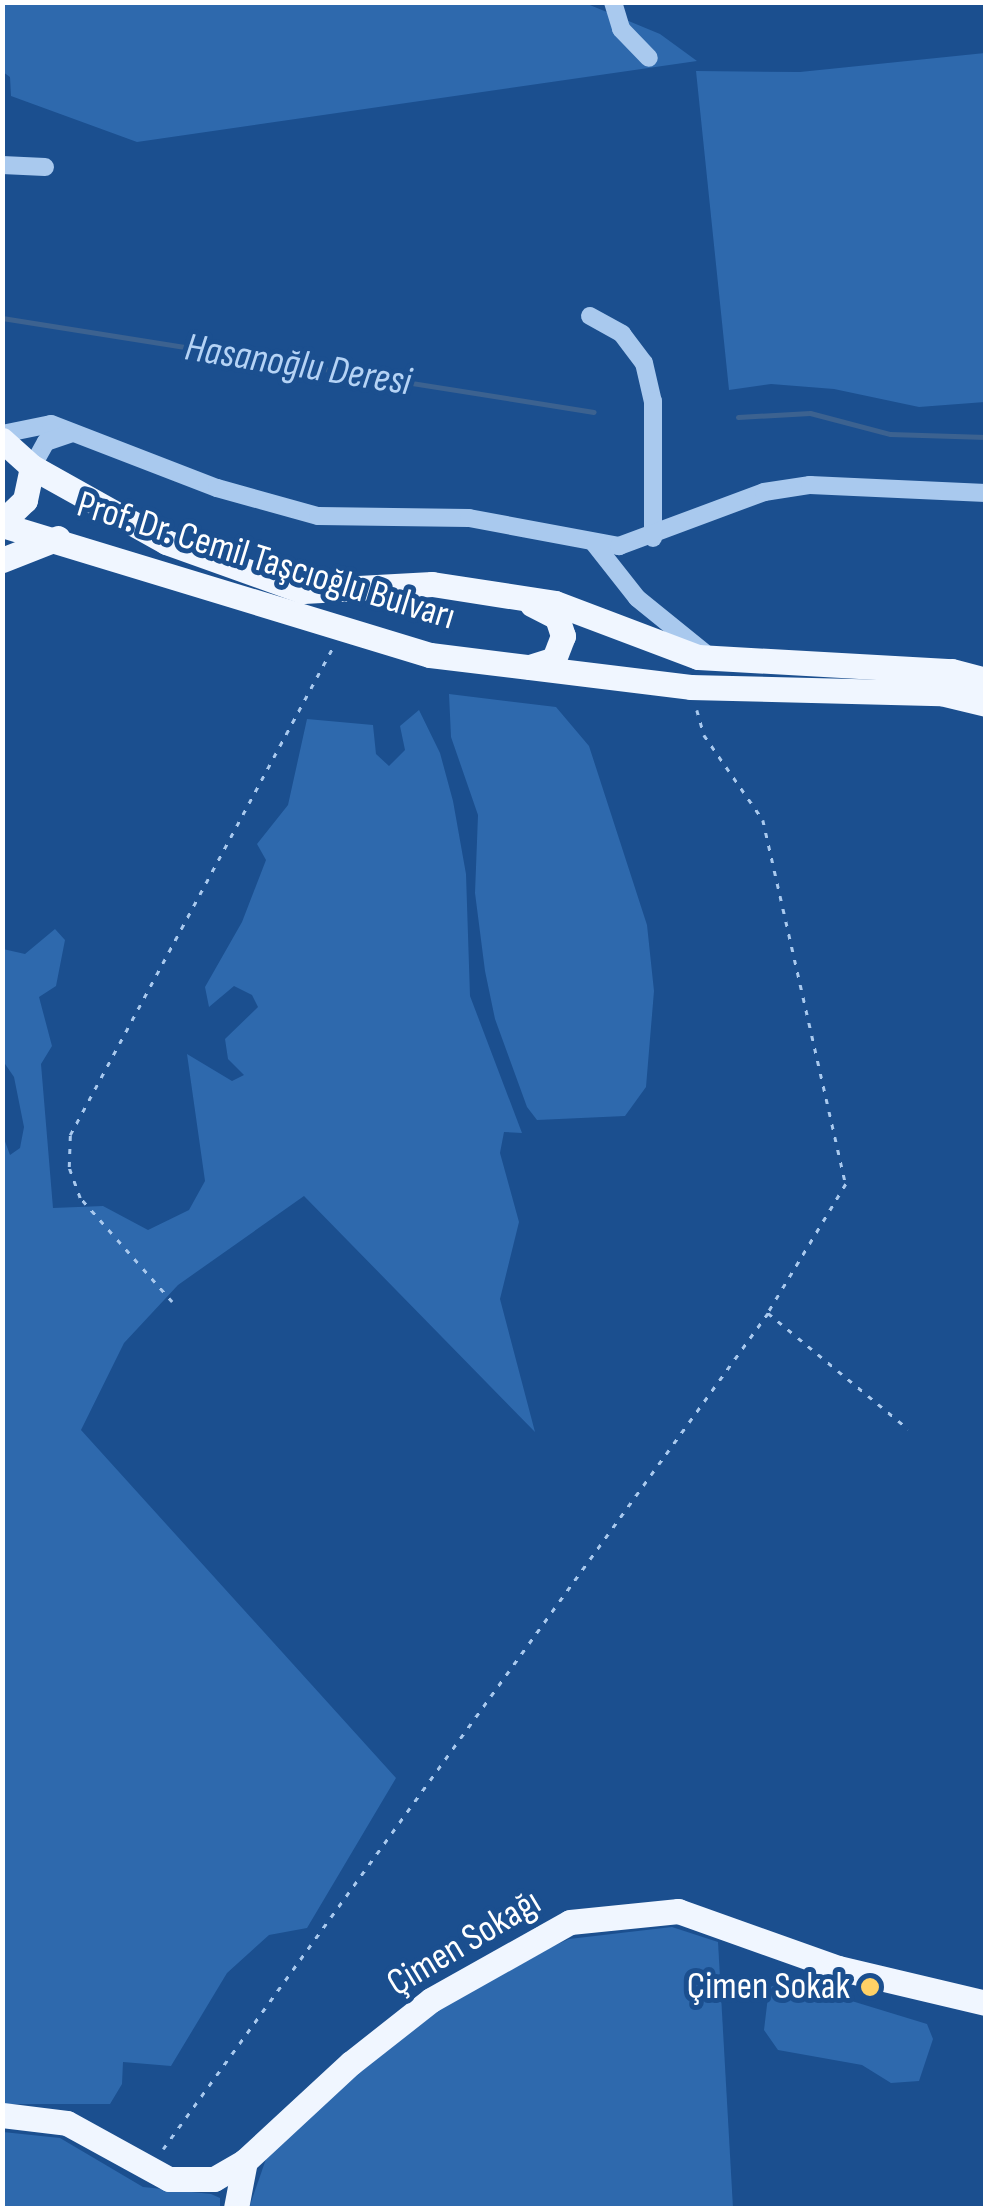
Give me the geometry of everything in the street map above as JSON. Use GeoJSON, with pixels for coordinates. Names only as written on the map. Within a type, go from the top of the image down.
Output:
{"type":"FeatureCollection","features":[{"type":"Feature","properties":{"kind":"main road","name":"Prof. Dr. Cemil Taşcıoğlu Bulvarı"},"geometry":{"type":"LineString","coordinates":[[2,437],[32,467],[166,542],[303,592],[432,584],[574,608],[698,657],[952,671],[986,680]]}},
{"type":"Feature","properties":{"kind":"main road"},"geometry":{"type":"LineString","coordinates":[[2,523],[25,500],[32,467]]}},
{"type":"Feature","properties":{"kind":"main road","name":"Prof. Dr. Cemil Taşcıoğlu Bulvarı"},"geometry":{"type":"LineString","coordinates":[[2,523],[61,537],[342,632],[520,669],[690,687],[941,693],[986,704]]}},
{"type":"Feature","properties":{"kind":"main road"},"geometry":{"type":"LineString","coordinates":[[2,560],[61,537]]}},
{"type":"Feature","properties":{"kind":"main road"},"geometry":{"type":"LineString","coordinates":[[482,591],[549,610],[562,626],[558,655],[520,669]]}},
{"type":"Feature","properties":{"kind":"main road","name":"Çimen Sokağı"},"geometry":{"type":"LineString","coordinates":[[245,2161],[350,2063],[431,2000],[570,1922],[607,1914],[678,1911],[838,1968],[986,2003]]}},
{"type":"Feature","properties":{"kind":"main road"},"geometry":{"type":"LineString","coordinates":[[2,2115],[66,2123],[148,2170],[191,2182],[214,2180],[245,2161]]}},
{"type":"Feature","properties":{"kind":"main road"},"geometry":{"type":"LineString","coordinates":[[236,2208],[245,2161]]}},
{"type":"Feature","properties":{"kind":"street"},"geometry":{"type":"LineString","coordinates":[[612,2],[621,29],[649,58]]}},
{"type":"Feature","properties":{"kind":"street"},"geometry":{"type":"LineString","coordinates":[[2,165],[45,166]]}},
{"type":"Feature","properties":{"kind":"street"},"geometry":{"type":"LineString","coordinates":[[590,316],[622,334],[644,363],[653,401],[653,538]]}},
{"type":"Feature","properties":{"kind":"street"},"geometry":{"type":"LineString","coordinates":[[2,437],[44,422],[284,509],[318,516],[469,518],[619,546],[653,538],[764,492],[810,485],[986,492]]}},
{"type":"Feature","properties":{"kind":"street"},"geometry":{"type":"LineString","coordinates":[[32,467],[46,442],[72,433]]}},
{"type":"Feature","properties":{"kind":"street"},"geometry":{"type":"LineString","coordinates":[[593,542],[637,598],[702,652],[815,664]]}},
{"type":"Feature","properties":{"kind":"path"},"geometry":{"type":"LineString","coordinates":[[172,1302],[80,1198],[69,1167],[70,1135],[342,632]]}},
{"type":"Feature","properties":{"kind":"path"},"geometry":{"type":"LineString","coordinates":[[148,2170],[768,1313],[846,1184],[762,820],[704,735],[690,687]]}},
{"type":"Feature","properties":{"kind":"path"},"geometry":{"type":"LineString","coordinates":[[768,1313],[908,1430]]}},
{"type":"Feature","properties":{"kind":"shaded area"},"geometry":{"type":"Polygon","coordinates":[[[2,3],[585,3],[660,34],[697,61],[137,142],[11,96],[10,77],[3,72],[2,3]]]}},
{"type":"Feature","properties":{"kind":"shaded area"},"geometry":{"type":"Polygon","coordinates":[[[985,53],[985,402],[919,407],[834,389],[771,384],[729,390],[696,71],[800,72],[985,53]]]}},
{"type":"Feature","properties":{"kind":"shaded area"},"geometry":{"type":"Polygon","coordinates":[[[449,694],[556,707],[589,746],[647,925],[654,991],[646,1087],[625,1116],[537,1120],[527,1107],[495,1019],[485,971],[475,893],[478,815],[451,737],[449,694]]]}},
{"type":"Feature","properties":{"kind":"shaded area"},"geometry":{"type":"Polygon","coordinates":[[[419,710],[440,753],[453,801],[466,874],[470,996],[522,1133],[504,1132],[500,1153],[519,1222],[500,1299],[535,1432],[304,1196],[178,1285],[124,1343],[81,1430],[396,1778],[307,1928],[269,1935],[227,1973],[171,2066],[123,2062],[122,2084],[110,2104],[3,2104],[2,1133],[10,1155],[20,1148],[24,1127],[14,1077],[3,1061],[3,949],[25,954],[55,929],[65,940],[56,986],[39,997],[52,1046],[41,1064],[53,1208],[103,1206],[148,1230],[189,1210],[205,1181],[187,1054],[232,1081],[244,1075],[228,1059],[225,1039],[258,1007],[252,995],[234,986],[209,1007],[205,987],[242,922],[266,860],[257,844],[288,805],[307,719],[373,725],[376,754],[389,766],[405,750],[400,726],[419,710]]]}},
{"type":"Feature","properties":{"kind":"shaded area"},"geometry":{"type":"Polygon","coordinates":[[[672,1927],[718,1942],[733,2208],[249,2208],[266,2159],[295,2122],[441,2008],[500,1970],[569,1939],[672,1927]]]}},
{"type":"Feature","properties":{"kind":"shaded area"},"geometry":{"type":"Polygon","coordinates":[[[783,1980],[927,2024],[933,2039],[919,2081],[891,2083],[862,2065],[778,2050],[764,2030],[769,1988],[783,1980]]]}},
{"type":"Feature","properties":{"kind":"shaded area"},"geometry":{"type":"Polygon","coordinates":[[[3,2132],[60,2138],[143,2187],[211,2194],[220,2198],[220,2208],[3,2208],[3,2132]]]}},
{"type":"Feature","properties":{"kind":"waterway","name":"Hasanoğlu Deresi"},"geometry":{"type":"LineString","coordinates":[[2,318],[594,412]]}},
{"type":"Feature","properties":{"kind":"waterway","name":"Hasanoğlu Deresi"},"geometry":{"type":"LineString","coordinates":[[738,417],[810,413],[890,434],[986,437]]}},
{"type":"Feature","properties":{"kind":"place","name":"Çimen Sokak"},"geometry":{"type":"Point","coordinates":[870,1987]}}]}
